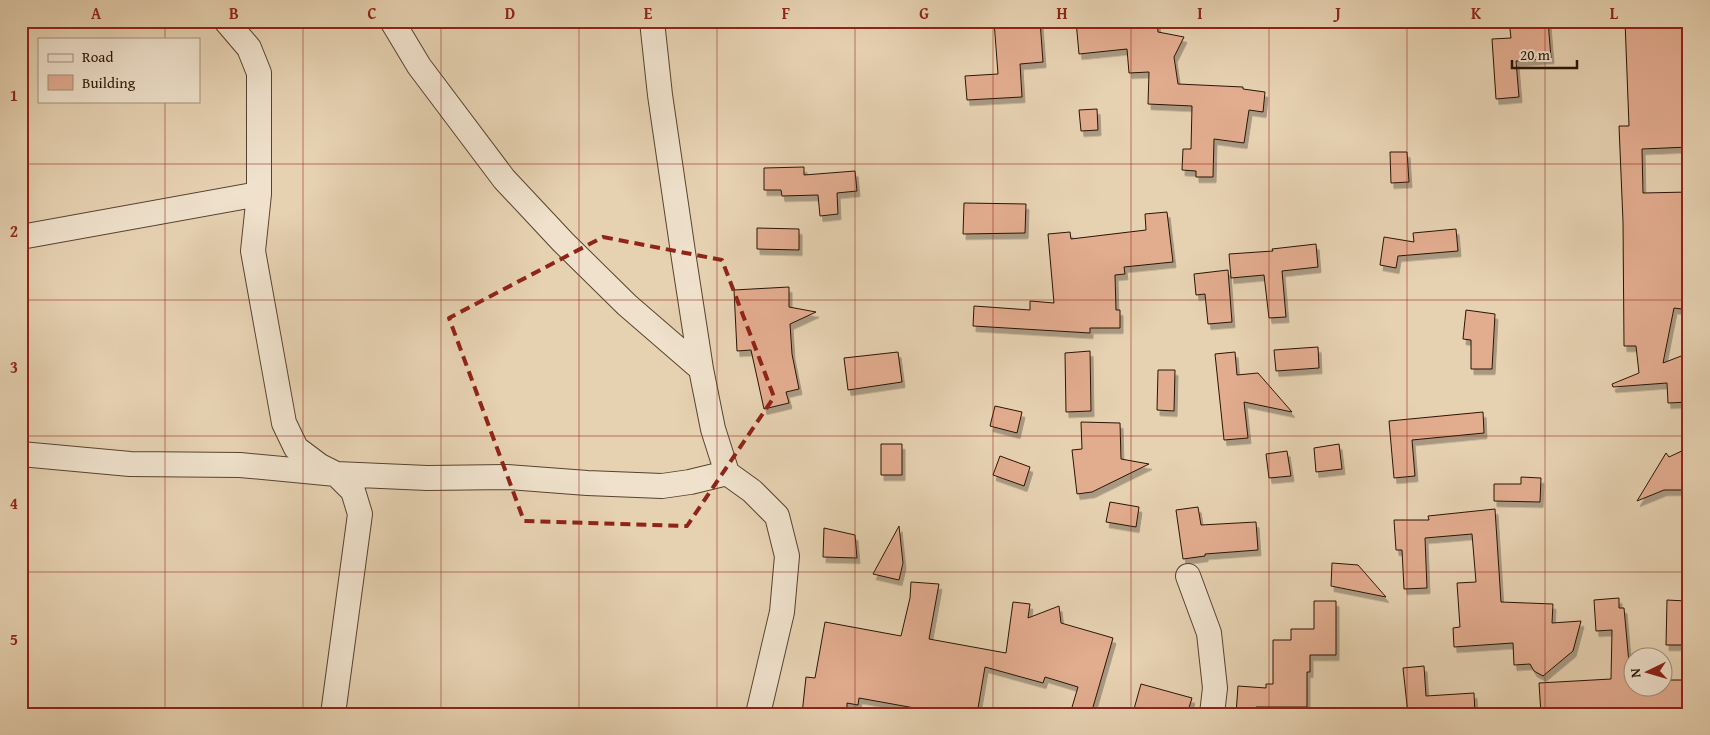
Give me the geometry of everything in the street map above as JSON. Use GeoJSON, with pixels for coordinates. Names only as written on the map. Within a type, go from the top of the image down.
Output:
{"type":"FeatureCollection","features":[{"type":"Feature","properties":{"kind":"street"},"geometry":{"type":"LineString","coordinates":[[226,21],[249,48],[259,73],[259,194],[253,251],[284,423],[296,448],[320,466],[336,474],[353,491],[360,514],[333,714]]}},
{"type":"Feature","properties":{"kind":"street"},"geometry":{"type":"LineString","coordinates":[[392,21],[419,66],[504,179],[563,242],[627,305],[701,369]]}},
{"type":"Feature","properties":{"kind":"street"},"geometry":{"type":"LineString","coordinates":[[652,21],[660,95],[701,369],[713,429],[728,473],[752,491],[777,516],[787,556],[782,612],[758,714]]}},
{"type":"Feature","properties":{"kind":"street"},"geometry":{"type":"LineString","coordinates":[[21,237],[259,194]]}},
{"type":"Feature","properties":{"kind":"street"},"geometry":{"type":"LineString","coordinates":[[21,454],[130,464],[240,466],[336,474],[427,478],[507,477],[662,486],[728,473]]}},
{"type":"Feature","properties":{"kind":"street"},"geometry":{"type":"LineString","coordinates":[[1188,576],[1209,633],[1215,688],[1212,714]]}},
{"type":"Feature","properties":{"kind":"highlighted area"},"geometry":{"type":"Polygon","coordinates":[[[603,237],[722,260],[774,397],[687,526],[524,521],[449,318],[603,237]]]}},
{"type":"Feature","properties":{"kind":"building"},"geometry":{"type":"Polygon","coordinates":[[[994,21],[1040,21],[1043,62],[1020,64],[1022,97],[967,100],[965,76],[998,74],[994,21]]]}},
{"type":"Feature","properties":{"kind":"building"},"geometry":{"type":"Polygon","coordinates":[[[1076,21],[1157,21],[1158,32],[1184,37],[1174,57],[1178,84],[1243,87],[1243,89],[1265,92],[1263,112],[1249,110],[1244,143],[1214,139],[1213,177],[1196,177],[1196,171],[1182,170],[1183,149],[1191,149],[1192,106],[1148,104],[1149,72],[1129,73],[1127,49],[1079,54],[1076,21]]]}},
{"type":"Feature","properties":{"kind":"building"},"geometry":{"type":"Polygon","coordinates":[[[1509,21],[1548,21],[1551,58],[1516,61],[1519,97],[1496,99],[1492,39],[1511,38],[1509,21]]]}},
{"type":"Feature","properties":{"kind":"building"},"geometry":{"type":"Polygon","coordinates":[[[1625,21],[1689,21],[1689,147],[1642,149],[1643,193],[1689,192],[1689,310],[1674,308],[1663,363],[1689,353],[1689,402],[1668,403],[1667,383],[1613,387],[1612,384],[1639,373],[1636,346],[1624,346],[1623,222],[1619,126],[1629,126],[1625,21]]]}},
{"type":"Feature","properties":{"kind":"building"},"geometry":{"type":"Polygon","coordinates":[[[1097,109],[1098,130],[1081,131],[1079,110],[1097,109]]]}},
{"type":"Feature","properties":{"kind":"building"},"geometry":{"type":"Polygon","coordinates":[[[1390,152],[1407,152],[1409,182],[1391,183],[1390,152]]]}},
{"type":"Feature","properties":{"kind":"building"},"geometry":{"type":"Polygon","coordinates":[[[804,167],[804,175],[855,171],[857,191],[837,193],[838,214],[820,216],[818,195],[782,196],[781,190],[764,190],[764,168],[804,167]]]}},
{"type":"Feature","properties":{"kind":"building"},"geometry":{"type":"Polygon","coordinates":[[[964,203],[1026,204],[1025,233],[963,234],[964,203]]]}},
{"type":"Feature","properties":{"kind":"building"},"geometry":{"type":"Polygon","coordinates":[[[1167,212],[1173,262],[1124,267],[1125,274],[1115,275],[1116,310],[1120,310],[1120,328],[1090,328],[1090,333],[973,326],[974,306],[1030,310],[1030,301],[1054,303],[1048,234],[1070,232],[1071,239],[1146,230],[1145,214],[1167,212]]]}},
{"type":"Feature","properties":{"kind":"building"},"geometry":{"type":"Polygon","coordinates":[[[757,228],[799,229],[799,250],[757,249],[757,228]]]}},
{"type":"Feature","properties":{"kind":"building"},"geometry":{"type":"Polygon","coordinates":[[[1456,229],[1458,251],[1398,256],[1396,268],[1380,265],[1384,237],[1414,242],[1413,233],[1456,229]]]}},
{"type":"Feature","properties":{"kind":"building"},"geometry":{"type":"Polygon","coordinates":[[[1316,244],[1318,267],[1282,271],[1286,317],[1269,318],[1264,275],[1231,278],[1229,254],[1273,251],[1272,249],[1316,244]]]}},
{"type":"Feature","properties":{"kind":"building"},"geometry":{"type":"Polygon","coordinates":[[[1228,270],[1232,322],[1208,324],[1205,294],[1196,295],[1194,274],[1228,270]]]}},
{"type":"Feature","properties":{"kind":"building"},"geometry":{"type":"Polygon","coordinates":[[[789,287],[789,307],[816,312],[790,324],[792,354],[799,389],[786,392],[789,403],[764,409],[751,350],[737,351],[734,290],[789,287]]]}},
{"type":"Feature","properties":{"kind":"building"},"geometry":{"type":"Polygon","coordinates":[[[1466,310],[1495,314],[1492,369],[1471,369],[1471,340],[1463,339],[1466,310]]]}},
{"type":"Feature","properties":{"kind":"building"},"geometry":{"type":"Polygon","coordinates":[[[1318,347],[1319,368],[1276,371],[1274,350],[1318,347]]]}},
{"type":"Feature","properties":{"kind":"building"},"geometry":{"type":"Polygon","coordinates":[[[1090,351],[1091,411],[1066,412],[1065,353],[1090,351]]]}},
{"type":"Feature","properties":{"kind":"building"},"geometry":{"type":"Polygon","coordinates":[[[898,352],[902,382],[848,390],[844,358],[898,352]]]}},
{"type":"Feature","properties":{"kind":"building"},"geometry":{"type":"Polygon","coordinates":[[[1235,352],[1237,375],[1258,373],[1292,412],[1244,402],[1248,438],[1224,440],[1215,354],[1235,352]]]}},
{"type":"Feature","properties":{"kind":"building"},"geometry":{"type":"Polygon","coordinates":[[[1158,370],[1175,370],[1174,411],[1157,410],[1158,370]]]}},
{"type":"Feature","properties":{"kind":"building"},"geometry":{"type":"Polygon","coordinates":[[[995,406],[1022,412],[1017,433],[990,426],[995,406]]]}},
{"type":"Feature","properties":{"kind":"building"},"geometry":{"type":"Polygon","coordinates":[[[1483,412],[1484,433],[1412,440],[1415,476],[1394,478],[1389,421],[1483,412]]]}},
{"type":"Feature","properties":{"kind":"building"},"geometry":{"type":"Polygon","coordinates":[[[1081,422],[1120,423],[1121,459],[1149,464],[1092,492],[1077,494],[1072,450],[1082,449],[1081,422]]]}},
{"type":"Feature","properties":{"kind":"building"},"geometry":{"type":"Polygon","coordinates":[[[881,444],[902,444],[902,475],[881,475],[881,444]]]}},
{"type":"Feature","properties":{"kind":"building"},"geometry":{"type":"Polygon","coordinates":[[[1339,444],[1342,469],[1316,472],[1314,448],[1339,444]]]}},
{"type":"Feature","properties":{"kind":"building"},"geometry":{"type":"Polygon","coordinates":[[[1686,449],[1684,490],[1664,490],[1637,501],[1666,453],[1669,457],[1686,449]]]}},
{"type":"Feature","properties":{"kind":"building"},"geometry":{"type":"Polygon","coordinates":[[[1287,451],[1291,476],[1269,478],[1266,454],[1287,451]]]}},
{"type":"Feature","properties":{"kind":"building"},"geometry":{"type":"Polygon","coordinates":[[[1000,456],[1030,467],[1024,486],[993,475],[1000,456]]]}},
{"type":"Feature","properties":{"kind":"building"},"geometry":{"type":"Polygon","coordinates":[[[1521,477],[1541,478],[1540,502],[1494,501],[1494,484],[1521,484],[1521,477]]]}},
{"type":"Feature","properties":{"kind":"building"},"geometry":{"type":"Polygon","coordinates":[[[1110,502],[1139,507],[1136,527],[1106,522],[1110,502]]]}},
{"type":"Feature","properties":{"kind":"building"},"geometry":{"type":"Polygon","coordinates":[[[1198,507],[1201,525],[1256,522],[1258,550],[1205,554],[1205,556],[1183,559],[1176,510],[1198,507]]]}},
{"type":"Feature","properties":{"kind":"building"},"geometry":{"type":"Polygon","coordinates":[[[1495,509],[1501,602],[1553,604],[1552,623],[1581,621],[1573,651],[1543,676],[1534,671],[1530,664],[1514,665],[1513,643],[1454,647],[1453,628],[1460,627],[1457,583],[1476,582],[1472,534],[1425,538],[1427,588],[1404,589],[1402,550],[1396,550],[1394,520],[1429,520],[1428,516],[1495,509]]]}},
{"type":"Feature","properties":{"kind":"building"},"geometry":{"type":"Polygon","coordinates":[[[899,526],[903,563],[899,580],[873,574],[899,526]]]}},
{"type":"Feature","properties":{"kind":"building"},"geometry":{"type":"Polygon","coordinates":[[[824,528],[855,535],[857,558],[823,557],[824,528]]]}},
{"type":"Feature","properties":{"kind":"building"},"geometry":{"type":"Polygon","coordinates":[[[1332,563],[1358,565],[1386,597],[1331,586],[1332,563]]]}},
{"type":"Feature","properties":{"kind":"building"},"geometry":{"type":"Polygon","coordinates":[[[911,582],[939,584],[929,639],[1006,653],[1013,602],[1030,604],[1028,618],[1059,606],[1061,623],[1113,638],[1091,714],[1070,714],[1078,687],[1045,677],[1043,683],[985,667],[977,714],[948,714],[859,698],[858,705],[847,703],[847,714],[802,714],[806,677],[815,678],[825,622],[901,636],[910,598],[911,582]]]}},
{"type":"Feature","properties":{"kind":"building"},"geometry":{"type":"Polygon","coordinates":[[[1619,598],[1619,608],[1624,608],[1628,648],[1622,648],[1622,698],[1672,698],[1672,680],[1689,680],[1689,702],[1685,702],[1684,714],[1584,712],[1583,714],[1541,714],[1539,683],[1611,679],[1612,630],[1596,631],[1594,600],[1619,598]]]}},
{"type":"Feature","properties":{"kind":"building"},"geometry":{"type":"Polygon","coordinates":[[[1667,600],[1686,601],[1685,645],[1666,645],[1667,600]]]}},
{"type":"Feature","properties":{"kind":"building"},"geometry":{"type":"Polygon","coordinates":[[[1314,601],[1336,601],[1336,655],[1310,655],[1310,672],[1307,672],[1307,707],[1256,707],[1256,714],[1236,714],[1238,686],[1266,688],[1266,684],[1273,684],[1273,640],[1291,640],[1291,629],[1314,629],[1314,601]]]}},
{"type":"Feature","properties":{"kind":"building"},"geometry":{"type":"Polygon","coordinates":[[[1424,666],[1426,696],[1474,693],[1475,714],[1408,714],[1403,668],[1424,666]]]}},
{"type":"Feature","properties":{"kind":"building"},"geometry":{"type":"Polygon","coordinates":[[[1141,684],[1192,698],[1187,714],[1150,714],[1134,709],[1141,684]]]}}]}
